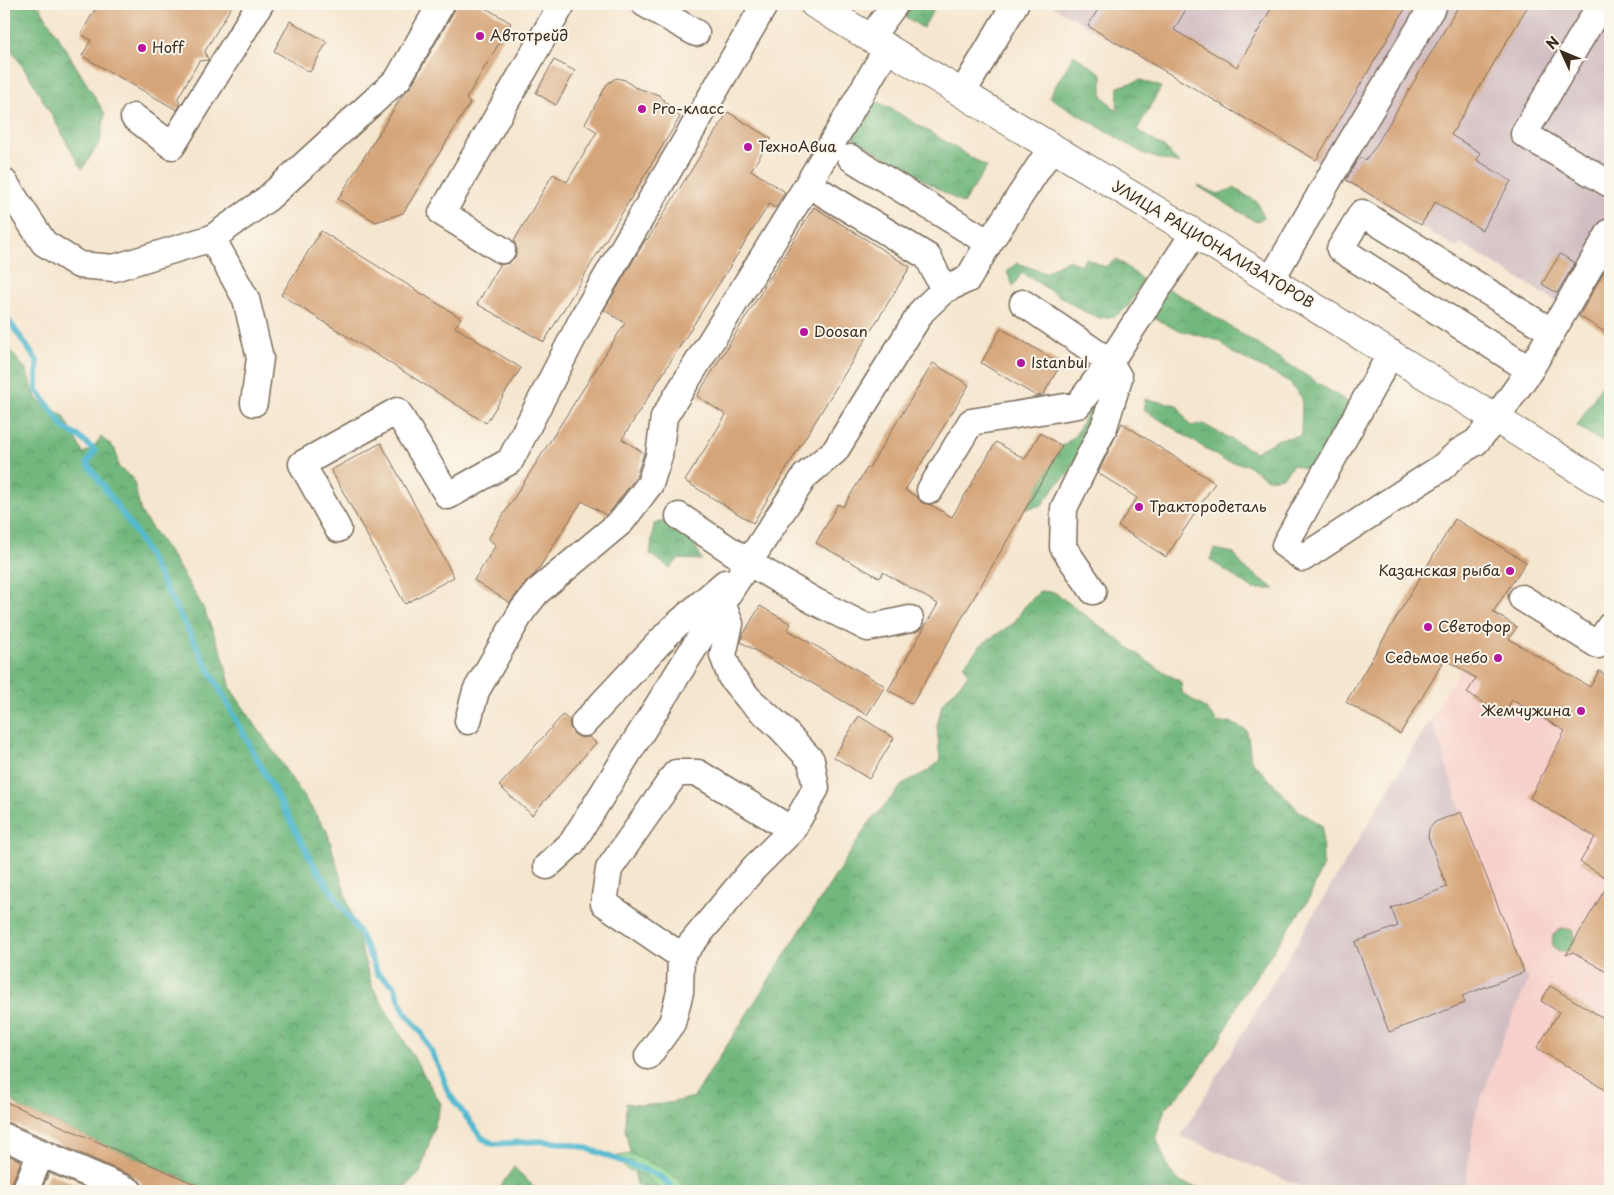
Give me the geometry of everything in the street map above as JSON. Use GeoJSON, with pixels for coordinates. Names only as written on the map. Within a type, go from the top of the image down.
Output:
{"type":"FeatureCollection","features":[{"type":"Feature","properties":{"kind":"main road","name":"УЛИЦА РАЦИОНАЛИЗАТОРОВ"},"geometry":{"type":"LineString","coordinates":[[814,4],[963,92],[1610,489]]}},
{"type":"Feature","properties":{"kind":"lane"},"geometry":{"type":"LineString","coordinates":[[134,117],[172,146],[260,4]]}},
{"type":"Feature","properties":{"kind":"lane"},"geometry":{"type":"LineString","coordinates":[[4,182],[44,243],[79,265],[114,268],[212,238],[267,199],[398,79],[441,4]]}},
{"type":"Feature","properties":{"kind":"lane"},"geometry":{"type":"LineString","coordinates":[[502,250],[442,213],[562,4]]}},
{"type":"Feature","properties":{"kind":"lane"},"geometry":{"type":"LineString","coordinates":[[646,4],[696,33]]}},
{"type":"Feature","properties":{"kind":"lane"},"geometry":{"type":"LineString","coordinates":[[338,529],[302,464],[397,411],[448,496],[510,461],[585,314],[765,4]]}},
{"type":"Feature","properties":{"kind":"lane"},"geometry":{"type":"LineString","coordinates":[[468,721],[476,691],[522,611],[537,592],[622,521],[650,484],[659,456],[664,417],[808,184],[879,42],[894,4]]}},
{"type":"Feature","properties":{"kind":"lane"},"geometry":{"type":"LineString","coordinates":[[963,92],[1015,4]]}},
{"type":"Feature","properties":{"kind":"lane"},"geometry":{"type":"LineString","coordinates":[[1271,280],[1333,172],[1434,4]]}},
{"type":"Feature","properties":{"kind":"lane"},"geometry":{"type":"LineString","coordinates":[[1601,4],[1524,134],[1610,184]]}},
{"type":"Feature","properties":{"kind":"lane"},"geometry":{"type":"LineString","coordinates":[[547,866],[572,843],[748,562],[805,476],[835,451],[922,311],[944,290],[968,279],[989,243],[1052,147]]}},
{"type":"Feature","properties":{"kind":"lane"},"geometry":{"type":"LineString","coordinates":[[851,158],[989,243]]}},
{"type":"Feature","properties":{"kind":"lane"},"geometry":{"type":"LineString","coordinates":[[808,184],[928,257],[944,290]]}},
{"type":"Feature","properties":{"kind":"lane"},"geometry":{"type":"LineString","coordinates":[[1530,370],[1340,250],[1362,213],[1552,332]]}},
{"type":"Feature","properties":{"kind":"lane"},"geometry":{"type":"LineString","coordinates":[[1391,353],[1285,546],[1303,558],[1441,468],[1459,452],[1476,442],[1496,418],[1530,370],[1610,232]]}},
{"type":"Feature","properties":{"kind":"lane"},"geometry":{"type":"LineString","coordinates":[[930,490],[970,422],[1078,405],[1110,362],[1194,233]]}},
{"type":"Feature","properties":{"kind":"lane"},"geometry":{"type":"LineString","coordinates":[[212,238],[246,299],[260,358],[254,403]]}},
{"type":"Feature","properties":{"kind":"lane"},"geometry":{"type":"LineString","coordinates":[[1023,303],[1110,362],[1119,378],[1104,428],[1064,508],[1063,548],[1093,592]]}},
{"type":"Feature","properties":{"kind":"lane"},"geometry":{"type":"LineString","coordinates":[[679,516],[748,562],[814,601],[868,628],[910,619]]}},
{"type":"Feature","properties":{"kind":"lane"},"geometry":{"type":"LineString","coordinates":[[584,723],[672,629],[748,562]]}},
{"type":"Feature","properties":{"kind":"lane"},"geometry":{"type":"LineString","coordinates":[[1522,598],[1598,645],[1610,626]]}},
{"type":"Feature","properties":{"kind":"lane"},"geometry":{"type":"LineString","coordinates":[[648,1056],[672,1023],[680,992],[681,956],[753,869],[792,830],[816,788],[811,760],[781,728],[749,699],[731,677],[723,655],[730,624],[722,603]]}},
{"type":"Feature","properties":{"kind":"lane"},"geometry":{"type":"LineString","coordinates":[[681,956],[604,903],[609,869],[676,773],[698,773],[792,830]]}},
{"type":"Feature","properties":{"kind":"lane"},"geometry":{"type":"LineString","coordinates":[[4,1137],[41,1153],[93,1184],[129,1191]]}},
{"type":"Feature","properties":{"kind":"lane"},"geometry":{"type":"LineString","coordinates":[[24,1191],[41,1153]]}},
{"type":"Feature","properties":{"kind":"shaded area"},"geometry":{"type":"Polygon","coordinates":[[[1049,4],[1610,4],[1610,329],[1608,333],[1460,243],[1457,248],[1342,178],[1316,160],[1049,4]]]}},
{"type":"Feature","properties":{"kind":"shaded area"},"geometry":{"type":"Polygon","coordinates":[[[1485,625],[1590,687],[1599,671],[1610,678],[1610,1191],[1465,1191],[1475,1116],[1504,1036],[1528,979],[1461,812],[1434,726],[1429,722],[1485,625]]]}},
{"type":"Feature","properties":{"kind":"shaded area"},"geometry":{"type":"Polygon","coordinates":[[[1429,722],[1434,726],[1461,812],[1523,972],[1529,979],[1504,1036],[1475,1116],[1465,1191],[1312,1191],[1181,1136],[1429,722]]]}},
{"type":"Feature","properties":{"kind":"green space"},"geometry":{"type":"Polygon","coordinates":[[[4,4],[38,4],[105,114],[100,142],[82,169],[31,79],[4,39],[4,4]]]}},
{"type":"Feature","properties":{"kind":"green space"},"geometry":{"type":"Polygon","coordinates":[[[912,4],[937,4],[923,28],[904,16],[912,4]]]}},
{"type":"Feature","properties":{"kind":"green space"},"geometry":{"type":"Polygon","coordinates":[[[1074,55],[1102,74],[1102,95],[1117,112],[1118,87],[1141,80],[1161,87],[1137,130],[1164,147],[1180,164],[1146,155],[1049,97],[1074,55]]]}},
{"type":"Feature","properties":{"kind":"green space"},"geometry":{"type":"Polygon","coordinates":[[[878,102],[987,167],[963,204],[846,133],[863,105],[878,102]]]}},
{"type":"Feature","properties":{"kind":"green space"},"geometry":{"type":"Polygon","coordinates":[[[1198,186],[1219,194],[1234,188],[1257,202],[1264,217],[1256,222],[1198,186]]]}},
{"type":"Feature","properties":{"kind":"green space"},"geometry":{"type":"Polygon","coordinates":[[[1086,258],[1105,267],[1117,259],[1143,280],[1129,306],[1115,316],[1100,318],[1085,312],[1022,273],[1013,286],[1007,272],[1017,263],[1045,273],[1067,260],[1081,265],[1086,258]]]}},
{"type":"Feature","properties":{"kind":"green space"},"geometry":{"type":"Polygon","coordinates":[[[1166,288],[1192,302],[1349,403],[1313,471],[1293,465],[1283,477],[1267,479],[1248,465],[1225,461],[1143,409],[1145,399],[1177,405],[1190,426],[1203,424],[1255,452],[1279,439],[1301,436],[1302,398],[1288,381],[1231,352],[1220,341],[1175,329],[1149,315],[1166,288]]]}},
{"type":"Feature","properties":{"kind":"green space"},"geometry":{"type":"Polygon","coordinates":[[[4,343],[26,370],[37,400],[64,416],[83,453],[92,449],[101,437],[115,449],[119,468],[133,478],[141,513],[173,558],[203,607],[223,656],[231,689],[327,831],[372,986],[441,1104],[420,1173],[402,1191],[350,1191],[350,1181],[340,1191],[211,1191],[22,1109],[4,1094],[4,343]]]}},
{"type":"Feature","properties":{"kind":"green space"},"geometry":{"type":"Polygon","coordinates":[[[1610,371],[1610,447],[1577,426],[1610,371]]]}},
{"type":"Feature","properties":{"kind":"green space"},"geometry":{"type":"Polygon","coordinates":[[[1113,381],[1068,475],[1057,484],[1042,505],[1026,509],[1062,446],[1075,436],[1091,406],[1113,381]]]}},
{"type":"Feature","properties":{"kind":"green space"},"geometry":{"type":"Polygon","coordinates":[[[673,518],[681,533],[695,545],[702,560],[679,559],[670,568],[650,554],[654,524],[673,518]]]}},
{"type":"Feature","properties":{"kind":"green space"},"geometry":{"type":"Polygon","coordinates":[[[1214,549],[1234,553],[1243,567],[1275,589],[1253,589],[1210,560],[1214,549]]]}},
{"type":"Feature","properties":{"kind":"green space"},"geometry":{"type":"Polygon","coordinates":[[[1040,591],[1054,592],[1151,664],[1181,682],[1182,693],[1206,709],[1218,723],[1230,722],[1247,731],[1251,760],[1298,810],[1322,826],[1323,865],[1309,899],[1241,998],[1220,1040],[1187,1087],[1165,1109],[1156,1137],[1169,1170],[1181,1183],[1212,1191],[641,1191],[637,1184],[625,1129],[626,1103],[652,1105],[694,1097],[869,823],[904,783],[928,771],[940,761],[937,726],[942,704],[968,675],[964,665],[982,644],[1014,623],[1025,606],[1040,591]]]}},
{"type":"Feature","properties":{"kind":"green space"},"geometry":{"type":"Polygon","coordinates":[[[1562,928],[1572,930],[1575,940],[1569,950],[1560,952],[1552,946],[1553,935],[1562,928]]]}},
{"type":"Feature","properties":{"kind":"green space"},"geometry":{"type":"Polygon","coordinates":[[[631,1154],[664,1169],[691,1191],[662,1191],[645,1175],[626,1169],[614,1157],[631,1154]]]}},
{"type":"Feature","properties":{"kind":"green space"},"geometry":{"type":"Polygon","coordinates":[[[514,1167],[538,1191],[497,1191],[514,1167]]]}},
{"type":"Feature","properties":{"kind":"building","name":"Hoff"},"geometry":{"type":"Polygon","coordinates":[[[98,4],[233,4],[205,51],[208,60],[199,61],[178,98],[180,105],[177,110],[82,56],[91,40],[81,34],[98,4]]]}},
{"type":"Feature","properties":{"kind":"building"},"geometry":{"type":"Polygon","coordinates":[[[456,4],[479,4],[511,23],[466,99],[470,103],[403,213],[376,222],[338,199],[402,96],[411,86],[454,11],[456,4]]]}},
{"type":"Feature","properties":{"kind":"building"},"geometry":{"type":"Polygon","coordinates":[[[1101,4],[1189,4],[1174,30],[1237,67],[1274,4],[1408,4],[1316,160],[1088,26],[1101,4]]]}},
{"type":"Feature","properties":{"kind":"building"},"geometry":{"type":"Polygon","coordinates":[[[1460,4],[1529,4],[1451,135],[1481,153],[1477,160],[1511,181],[1482,230],[1435,202],[1421,225],[1346,180],[1359,157],[1365,160],[1374,149],[1460,4]]]}},
{"type":"Feature","properties":{"kind":"building"},"geometry":{"type":"Polygon","coordinates":[[[290,21],[327,42],[310,72],[274,51],[290,21]]]}},
{"type":"Feature","properties":{"kind":"building"},"geometry":{"type":"Polygon","coordinates":[[[554,60],[575,71],[556,105],[536,93],[554,60]]]}},
{"type":"Feature","properties":{"kind":"building"},"geometry":{"type":"Polygon","coordinates":[[[616,78],[625,80],[634,87],[659,95],[680,117],[544,342],[477,304],[500,265],[509,263],[515,257],[517,250],[514,241],[553,174],[567,182],[597,132],[585,124],[607,84],[616,78]]]}},
{"type":"Feature","properties":{"kind":"building"},"geometry":{"type":"Polygon","coordinates":[[[728,112],[771,139],[751,170],[785,192],[775,208],[769,204],[622,439],[644,453],[636,477],[606,515],[582,501],[536,573],[525,583],[510,603],[474,580],[496,545],[488,539],[625,323],[604,310],[646,239],[728,112]]]}},
{"type":"Feature","properties":{"kind":"building","name":"Doosan"},"geometry":{"type":"Polygon","coordinates":[[[814,207],[910,267],[753,523],[685,481],[726,415],[697,396],[814,207]]]}},
{"type":"Feature","properties":{"kind":"building"},"geometry":{"type":"Polygon","coordinates":[[[321,231],[461,318],[455,327],[521,368],[486,423],[281,295],[321,231]]]}},
{"type":"Feature","properties":{"kind":"building"},"geometry":{"type":"Polygon","coordinates":[[[1560,254],[1575,263],[1557,293],[1542,284],[1560,254]]]}},
{"type":"Feature","properties":{"kind":"building"},"geometry":{"type":"Polygon","coordinates":[[[1610,261],[1610,335],[1579,316],[1610,261]]]}},
{"type":"Feature","properties":{"kind":"building","name":"Istanbul"},"geometry":{"type":"Polygon","coordinates":[[[1001,328],[1061,364],[1043,395],[1036,396],[981,363],[1001,328]]]}},
{"type":"Feature","properties":{"kind":"building"},"geometry":{"type":"Polygon","coordinates":[[[933,363],[969,385],[905,490],[917,497],[922,503],[931,505],[952,517],[996,442],[1025,459],[1040,433],[1062,446],[912,704],[888,690],[938,604],[883,572],[880,578],[816,543],[838,504],[843,507],[867,468],[869,468],[933,363]]]}},
{"type":"Feature","properties":{"kind":"building"},"geometry":{"type":"Polygon","coordinates":[[[1122,423],[1215,483],[1166,557],[1118,526],[1137,498],[1098,473],[1122,423]]]}},
{"type":"Feature","properties":{"kind":"building"},"geometry":{"type":"Polygon","coordinates":[[[381,443],[454,577],[405,604],[331,470],[381,443]]]}},
{"type":"Feature","properties":{"kind":"building"},"geometry":{"type":"Polygon","coordinates":[[[1455,519],[1526,562],[1493,612],[1517,627],[1509,639],[1590,687],[1599,671],[1610,678],[1610,880],[1580,862],[1595,837],[1530,798],[1565,731],[1512,700],[1503,715],[1467,693],[1476,678],[1445,659],[1400,734],[1346,702],[1455,519]]]}},
{"type":"Feature","properties":{"kind":"building"},"geometry":{"type":"Polygon","coordinates":[[[760,606],[791,624],[788,630],[885,686],[867,715],[741,642],[760,606]]]}},
{"type":"Feature","properties":{"kind":"building"},"geometry":{"type":"Polygon","coordinates":[[[563,715],[569,720],[570,728],[574,734],[581,738],[589,737],[596,743],[532,815],[499,786],[563,715]]]}},
{"type":"Feature","properties":{"kind":"building"},"geometry":{"type":"Polygon","coordinates":[[[859,716],[894,738],[869,779],[834,757],[859,716]]]}},
{"type":"Feature","properties":{"kind":"building"},"geometry":{"type":"Polygon","coordinates":[[[1461,812],[1524,972],[1462,996],[1465,1003],[1389,1032],[1355,942],[1398,926],[1391,908],[1447,887],[1428,837],[1429,829],[1435,822],[1461,812]]]}},
{"type":"Feature","properties":{"kind":"building"},"geometry":{"type":"Polygon","coordinates":[[[1610,881],[1610,974],[1573,952],[1566,955],[1610,881]]]}},
{"type":"Feature","properties":{"kind":"building"},"geometry":{"type":"Polygon","coordinates":[[[1550,986],[1610,1022],[1610,1093],[1537,1048],[1559,1012],[1541,1001],[1550,986]]]}},
{"type":"Feature","properties":{"kind":"building"},"geometry":{"type":"Polygon","coordinates":[[[4,1101],[211,1191],[144,1191],[141,1182],[135,1177],[4,1122],[4,1101]]]}},
{"type":"Feature","properties":{"kind":"building"},"geometry":{"type":"Polygon","coordinates":[[[4,1153],[21,1161],[10,1191],[4,1191],[4,1153]]]}},
{"type":"Feature","properties":{"kind":"building"},"geometry":{"type":"Polygon","coordinates":[[[49,1173],[92,1191],[41,1191],[49,1173]]]}},
{"type":"Feature","properties":{"kind":"waterway"},"geometry":{"type":"LineString","coordinates":[[4,314],[37,361],[37,390],[65,429],[81,438],[95,451],[87,463],[136,533],[314,865],[360,934],[378,974],[394,985],[404,1011],[421,1032],[439,1067],[449,1094],[482,1138],[493,1144],[539,1141],[584,1147],[660,1176],[676,1191]]}},
{"type":"Feature","properties":{"kind":"place","name":"Автотрейд"},"geometry":{"type":"Point","coordinates":[480,36]}},
{"type":"Feature","properties":{"kind":"place","name":"Hoff"},"geometry":{"type":"Point","coordinates":[142,48]}},
{"type":"Feature","properties":{"kind":"place","name":"Pro-класс"},"geometry":{"type":"Point","coordinates":[642,109]}},
{"type":"Feature","properties":{"kind":"place","name":"ТехноАвиа"},"geometry":{"type":"Point","coordinates":[748,147]}},
{"type":"Feature","properties":{"kind":"place","name":"Doosan"},"geometry":{"type":"Point","coordinates":[804,332]}},
{"type":"Feature","properties":{"kind":"place","name":"Istanbul"},"geometry":{"type":"Point","coordinates":[1021,363]}},
{"type":"Feature","properties":{"kind":"place","name":"Трактородеталь"},"geometry":{"type":"Point","coordinates":[1139,507]}},
{"type":"Feature","properties":{"kind":"place","name":"Казанская рыба"},"geometry":{"type":"Point","coordinates":[1510,571]}},
{"type":"Feature","properties":{"kind":"place","name":"Светофор"},"geometry":{"type":"Point","coordinates":[1428,627]}},
{"type":"Feature","properties":{"kind":"place","name":"Седьмое небо"},"geometry":{"type":"Point","coordinates":[1498,658]}},
{"type":"Feature","properties":{"kind":"place","name":"Жемчужина"},"geometry":{"type":"Point","coordinates":[1581,711]}}]}
